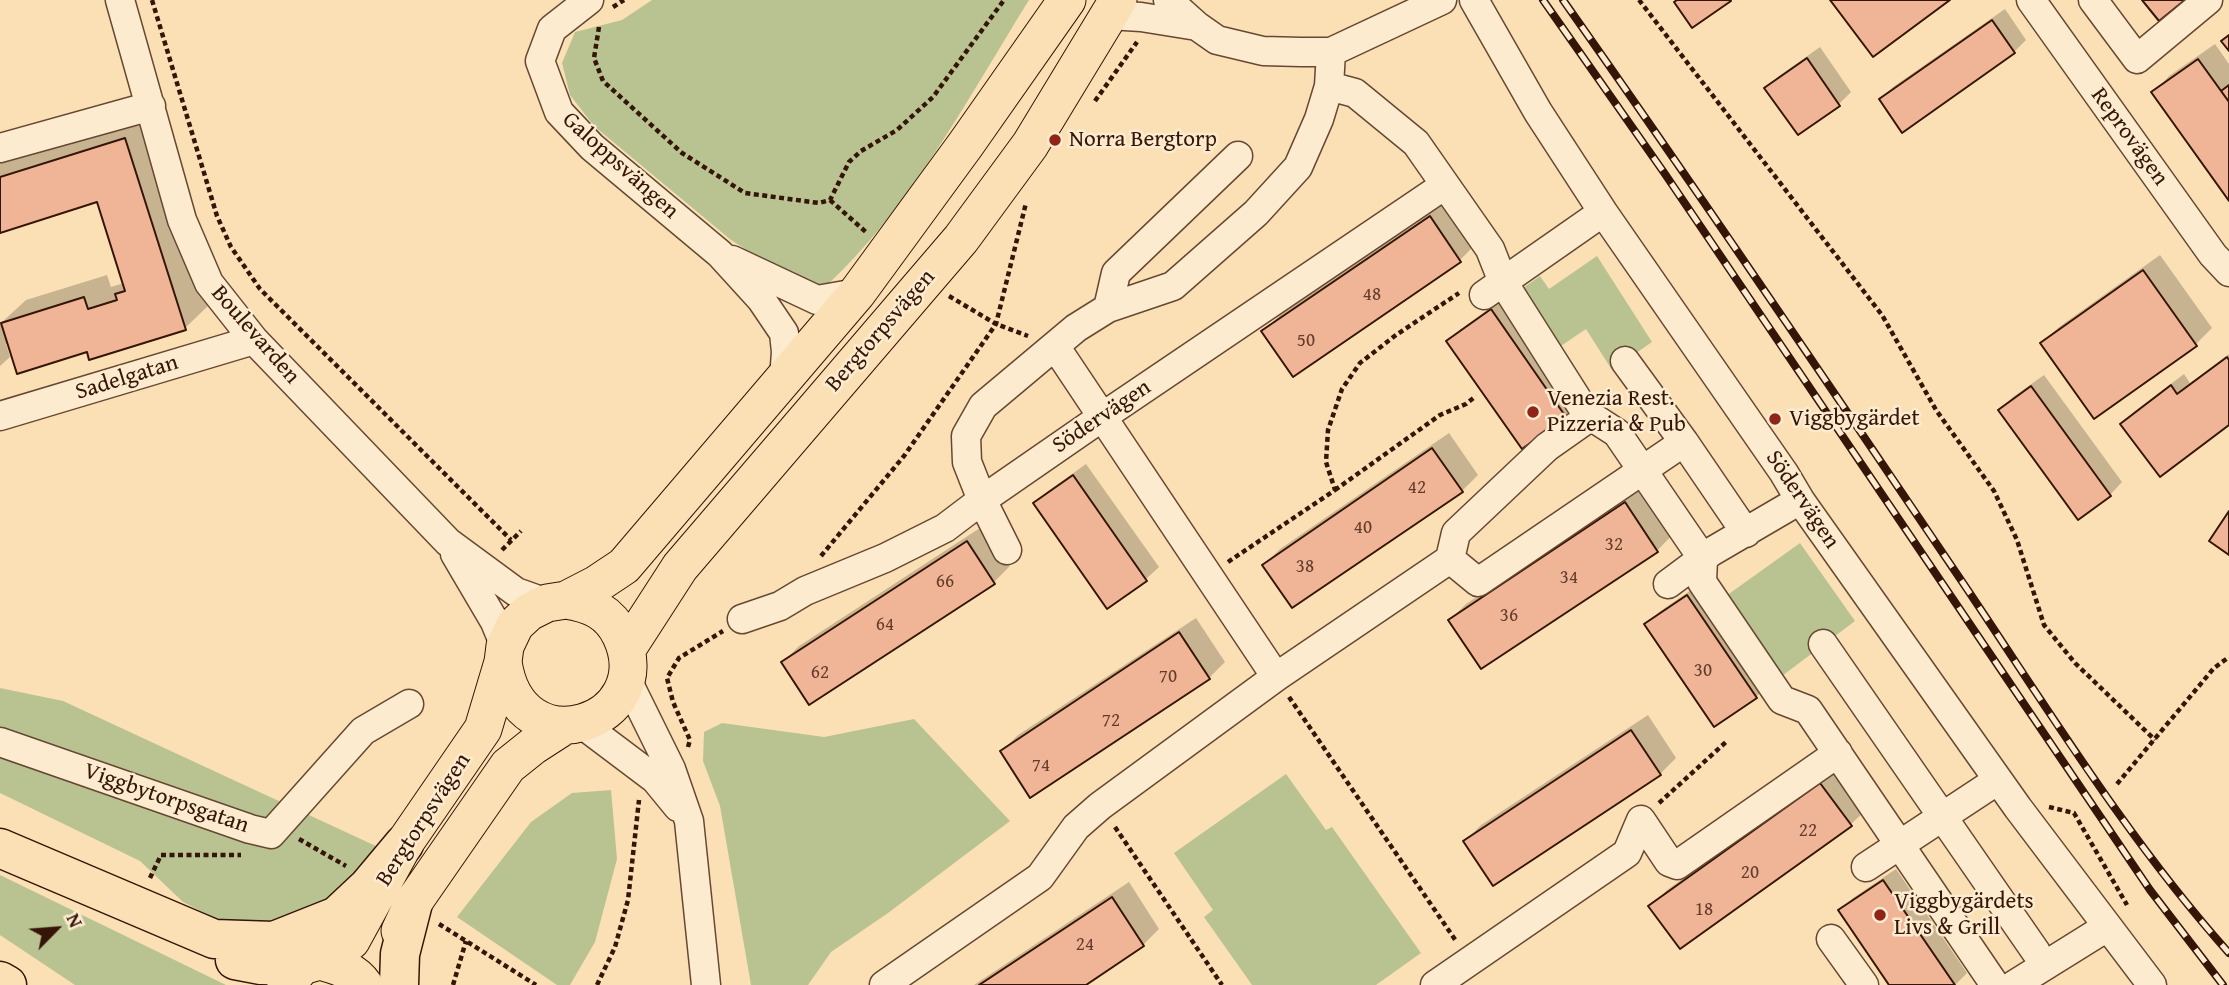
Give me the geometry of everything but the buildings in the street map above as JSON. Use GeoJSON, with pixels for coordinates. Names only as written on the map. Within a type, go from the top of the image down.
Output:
{"type":"FeatureCollection","features":[{"type":"Feature","properties":{"kind":"highway"},"geometry":{"type":"LineString","coordinates":[[3,849],[214,939],[274,941],[337,916],[368,887],[404,844]]}},
{"type":"Feature","properties":{"kind":"highway"},"geometry":{"type":"LineString","coordinates":[[3,849],[131,918],[212,955],[303,971]]}},
{"type":"Feature","properties":{"kind":"highway"},"geometry":{"type":"LineString","coordinates":[[399,985],[400,954],[425,913]]}},
{"type":"Feature","properties":{"kind":"highway"},"geometry":{"type":"LineString","coordinates":[[0,981],[7,985]]}},
{"type":"Feature","properties":{"kind":"main road","name":"Bergtorpsvägen"},"geometry":{"type":"LineString","coordinates":[[303,971],[351,941],[404,844],[483,729],[515,625],[529,612],[597,584],[624,566],[857,293],[1067,0]]}},
{"type":"Feature","properties":{"kind":"main road","name":"Bergtorpsvägen"},"geometry":{"type":"LineString","coordinates":[[384,985],[390,950],[425,913],[508,766],[533,746],[573,725],[598,717],[617,700],[627,665],[680,567],[961,239],[1030,145],[1113,8]]}},
{"type":"Feature","properties":{"kind":"main road"},"geometry":{"type":"LineString","coordinates":[[556,601],[585,603],[602,611],[616,625],[627,665]]}},
{"type":"Feature","properties":{"kind":"main road"},"geometry":{"type":"LineString","coordinates":[[504,654],[506,682],[515,700],[529,714],[547,722],[573,725]]}},
{"type":"Feature","properties":{"kind":"main road"},"geometry":{"type":"LineString","coordinates":[[303,971],[340,967],[359,977],[364,985]]}},
{"type":"Feature","properties":{"kind":"street","name":"Boulevarden"},"geometry":{"type":"LineString","coordinates":[[120,0],[183,220],[209,283],[254,340],[448,542],[516,592],[556,601]]}},
{"type":"Feature","properties":{"kind":"street"},"geometry":{"type":"LineString","coordinates":[[1113,8],[1160,9],[1197,26],[1217,40],[1263,51],[1331,52],[1442,0]]}},
{"type":"Feature","properties":{"kind":"street","name":"Södervägen"},"geometry":{"type":"LineString","coordinates":[[1474,0],[1538,112],[1603,212],[1800,500],[1998,780],[2152,985]]}},
{"type":"Feature","properties":{"kind":"street","name":"Reprovägen"},"geometry":{"type":"LineString","coordinates":[[2031,0],[2205,244],[2229,272]]}},
{"type":"Feature","properties":{"kind":"street"},"geometry":{"type":"LineString","coordinates":[[2093,0],[2137,59],[2208,0]]}},
{"type":"Feature","properties":{"kind":"street","name":"Galoppsvängen"},"geometry":{"type":"LineString","coordinates":[[601,8],[552,29],[540,61],[559,112],[592,147],[720,254],[761,299],[784,333],[784,379]]}},
{"type":"Feature","properties":{"kind":"street"},"geometry":{"type":"LineString","coordinates":[[1007,550],[982,500],[967,461],[967,436],[983,406],[1076,328],[1108,307],[1173,286],[1256,213],[1298,167],[1319,119],[1329,86],[1331,52]]}},
{"type":"Feature","properties":{"kind":"street"},"geometry":{"type":"LineString","coordinates":[[1329,86],[1356,93],[1416,143],[1490,249],[1493,288],[1586,413],[1617,433],[1703,559],[1702,582],[1782,700],[1808,710],[1995,985]]}},
{"type":"Feature","properties":{"kind":"street"},"geometry":{"type":"LineString","coordinates":[[0,148],[151,106]]}},
{"type":"Feature","properties":{"kind":"street"},"geometry":{"type":"LineString","coordinates":[[1108,307],[1116,273],[1238,156]]}},
{"type":"Feature","properties":{"kind":"street","name":"Södervägen"},"geometry":{"type":"LineString","coordinates":[[742,619],[780,606],[805,591],[885,558],[945,528],[1102,417],[1445,185]]}},
{"type":"Feature","properties":{"kind":"street"},"geometry":{"type":"LineString","coordinates":[[1493,288],[1603,212]]}},
{"type":"Feature","properties":{"kind":"street","name":"Galoppsvängen"},"geometry":{"type":"LineString","coordinates":[[720,254],[817,300],[857,293]]}},
{"type":"Feature","properties":{"kind":"street","name":"Sadelgatan"},"geometry":{"type":"LineString","coordinates":[[0,416],[254,340]]}},
{"type":"Feature","properties":{"kind":"street"},"geometry":{"type":"LineString","coordinates":[[1055,346],[1276,677]]}},
{"type":"Feature","properties":{"kind":"street"},"geometry":{"type":"LineString","coordinates":[[1625,360],[1746,533]]}},
{"type":"Feature","properties":{"kind":"street"},"geometry":{"type":"LineString","coordinates":[[884,985],[1040,877],[1076,827],[1100,806],[1276,677],[1450,559],[1457,533],[1547,447],[1591,416]]}},
{"type":"Feature","properties":{"kind":"street"},"geometry":{"type":"LineString","coordinates":[[1450,559],[1478,582],[1684,442]]}},
{"type":"Feature","properties":{"kind":"street"},"geometry":{"type":"LineString","coordinates":[[1668,584],[1703,559],[1800,500]]}},
{"type":"Feature","properties":{"kind":"street","name":"Boulevarden"},"geometry":{"type":"LineString","coordinates":[[448,542],[495,622],[504,654]]}},
{"type":"Feature","properties":{"kind":"street"},"geometry":{"type":"LineString","coordinates":[[1823,644],[2036,952]]}},
{"type":"Feature","properties":{"kind":"street"},"geometry":{"type":"LineString","coordinates":[[627,665],[663,774],[689,821],[706,985]]}},
{"type":"Feature","properties":{"kind":"street","name":"Viggbytorpsgatan"},"geometry":{"type":"LineString","coordinates":[[0,742],[271,834],[363,731],[409,704]]}},
{"type":"Feature","properties":{"kind":"street"},"geometry":{"type":"LineString","coordinates":[[573,725],[663,774]]}},
{"type":"Feature","properties":{"kind":"street"},"geometry":{"type":"LineString","coordinates":[[1640,820],[1669,862],[1677,864],[1838,753]]}},
{"type":"Feature","properties":{"kind":"street"},"geometry":{"type":"LineString","coordinates":[[1866,867],[1998,780]]}},
{"type":"Feature","properties":{"kind":"street"},"geometry":{"type":"LineString","coordinates":[[1434,985],[1628,853],[1640,820]]}},
{"type":"Feature","properties":{"kind":"street"},"geometry":{"type":"LineString","coordinates":[[2014,985],[2107,927]]}},
{"type":"Feature","properties":{"kind":"street"},"geometry":{"type":"LineString","coordinates":[[1831,939],[1864,985]]}},
{"type":"Feature","properties":{"kind":"path"},"geometry":{"type":"LineString","coordinates":[[152,0],[217,216],[245,270],[260,289],[511,540]]}},
{"type":"Feature","properties":{"kind":"path"},"geometry":{"type":"LineString","coordinates":[[624,0],[601,8],[594,58],[603,81],[682,153],[745,193],[819,204],[830,200],[849,162],[861,151],[897,130],[933,97],[1004,0]]}},
{"type":"Feature","properties":{"kind":"path"},"geometry":{"type":"LineString","coordinates":[[1639,0],[1882,315],[1936,410],[1994,491],[2017,540],[2045,625],[2075,663],[2155,740]]}},
{"type":"Feature","properties":{"kind":"path"},"geometry":{"type":"LineString","coordinates":[[1093,105],[1160,9]]}},
{"type":"Feature","properties":{"kind":"path"},"geometry":{"type":"LineString","coordinates":[[816,562],[904,456],[996,324],[1029,194]]}},
{"type":"Feature","properties":{"kind":"path"},"geometry":{"type":"LineString","coordinates":[[830,200],[872,239]]}},
{"type":"Feature","properties":{"kind":"path"},"geometry":{"type":"LineString","coordinates":[[1335,490],[1326,462],[1328,430],[1342,389],[1360,363],[1395,335],[1460,292],[1493,288]]}},
{"type":"Feature","properties":{"kind":"path"},"geometry":{"type":"LineString","coordinates":[[940,289],[996,324],[1055,346]]}},
{"type":"Feature","properties":{"kind":"path"},"geometry":{"type":"LineString","coordinates":[[1208,575],[1335,490],[1440,415],[1466,404],[1476,396]]}},
{"type":"Feature","properties":{"kind":"path"},"geometry":{"type":"LineString","coordinates":[[597,985],[615,947],[628,900],[639,800],[643,787],[686,763],[690,740],[673,702],[667,678],[679,658],[742,619]]}},
{"type":"Feature","properties":{"kind":"path"},"geometry":{"type":"LineString","coordinates":[[2117,784],[2214,668],[2229,657]]}},
{"type":"Feature","properties":{"kind":"path"},"geometry":{"type":"LineString","coordinates":[[1276,677],[1469,961]]}},
{"type":"Feature","properties":{"kind":"path"},"geometry":{"type":"LineString","coordinates":[[1640,820],[1726,742]]}},
{"type":"Feature","properties":{"kind":"path"},"geometry":{"type":"LineString","coordinates":[[2040,805],[2074,813],[2133,916]]}},
{"type":"Feature","properties":{"kind":"path"},"geometry":{"type":"LineString","coordinates":[[1100,806],[1222,985]]}},
{"type":"Feature","properties":{"kind":"path"},"geometry":{"type":"LineString","coordinates":[[150,877],[161,855],[246,855]]}},
{"type":"Feature","properties":{"kind":"path"},"geometry":{"type":"LineString","coordinates":[[425,913],[536,985]]}},
{"type":"Feature","properties":{"kind":"path"},"geometry":{"type":"LineString","coordinates":[[453,985],[466,941]]}},
{"type":"Feature","properties":{"kind":"green space"},"geometry":{"type":"Polygon","coordinates":[[[652,0],[1029,0],[961,112],[911,187],[856,256],[826,286],[791,278],[731,240],[594,126],[570,95],[562,63],[575,32],[622,20],[652,0]]]}},
{"type":"Feature","properties":{"kind":"green space"},"geometry":{"type":"Polygon","coordinates":[[[1597,256],[1652,342],[1612,370],[1586,329],[1555,350],[1516,293],[1540,276],[1549,289],[1597,256]]]}},
{"type":"Feature","properties":{"kind":"green space"},"geometry":{"type":"Polygon","coordinates":[[[1800,543],[1855,621],[1782,676],[1726,596],[1800,543]]]}},
{"type":"Feature","properties":{"kind":"green space"},"geometry":{"type":"Polygon","coordinates":[[[0,688],[63,701],[378,847],[357,881],[322,908],[275,925],[220,921],[183,902],[140,861],[0,793],[0,688]]]}},
{"type":"Feature","properties":{"kind":"green space"},"geometry":{"type":"Polygon","coordinates":[[[914,719],[1010,821],[888,913],[831,952],[808,985],[751,985],[720,806],[703,761],[704,732],[722,723],[824,737],[914,719]]]}},
{"type":"Feature","properties":{"kind":"green space"},"geometry":{"type":"Polygon","coordinates":[[[1286,774],[1326,830],[1332,827],[1421,953],[1376,985],[1252,985],[1204,917],[1213,910],[1174,853],[1286,774]]]}},
{"type":"Feature","properties":{"kind":"green space"},"geometry":{"type":"Polygon","coordinates":[[[611,790],[617,859],[595,942],[570,985],[557,985],[457,917],[531,822],[572,793],[611,790]]]}},
{"type":"Feature","properties":{"kind":"green space"},"geometry":{"type":"Polygon","coordinates":[[[0,875],[226,985],[75,985],[0,935],[0,875]]]}},
{"type":"Feature","properties":{"kind":"railway"},"geometry":{"type":"LineString","coordinates":[[1543,0],[1665,174],[2150,890],[2223,985]]}},
{"type":"Feature","properties":{"kind":"railway"},"geometry":{"type":"LineString","coordinates":[[1563,0],[1814,364],[2090,773],[2157,865],[2229,953]]}},
{"type":"Feature","properties":{"kind":"place","name":"Norra Bergtorp"},"geometry":{"type":"Point","coordinates":[1055,140]}},
{"type":"Feature","properties":{"kind":"place","name":"Venezia Rest. Pizzeria & Pub"},"geometry":{"type":"Point","coordinates":[1533,412]}},
{"type":"Feature","properties":{"kind":"place","name":"Viggbygärdet"},"geometry":{"type":"Point","coordinates":[1775,419]}},
{"type":"Feature","properties":{"kind":"place","name":"Viggbygärdets Livs & Grill"},"geometry":{"type":"Point","coordinates":[1880,915]}}]}
